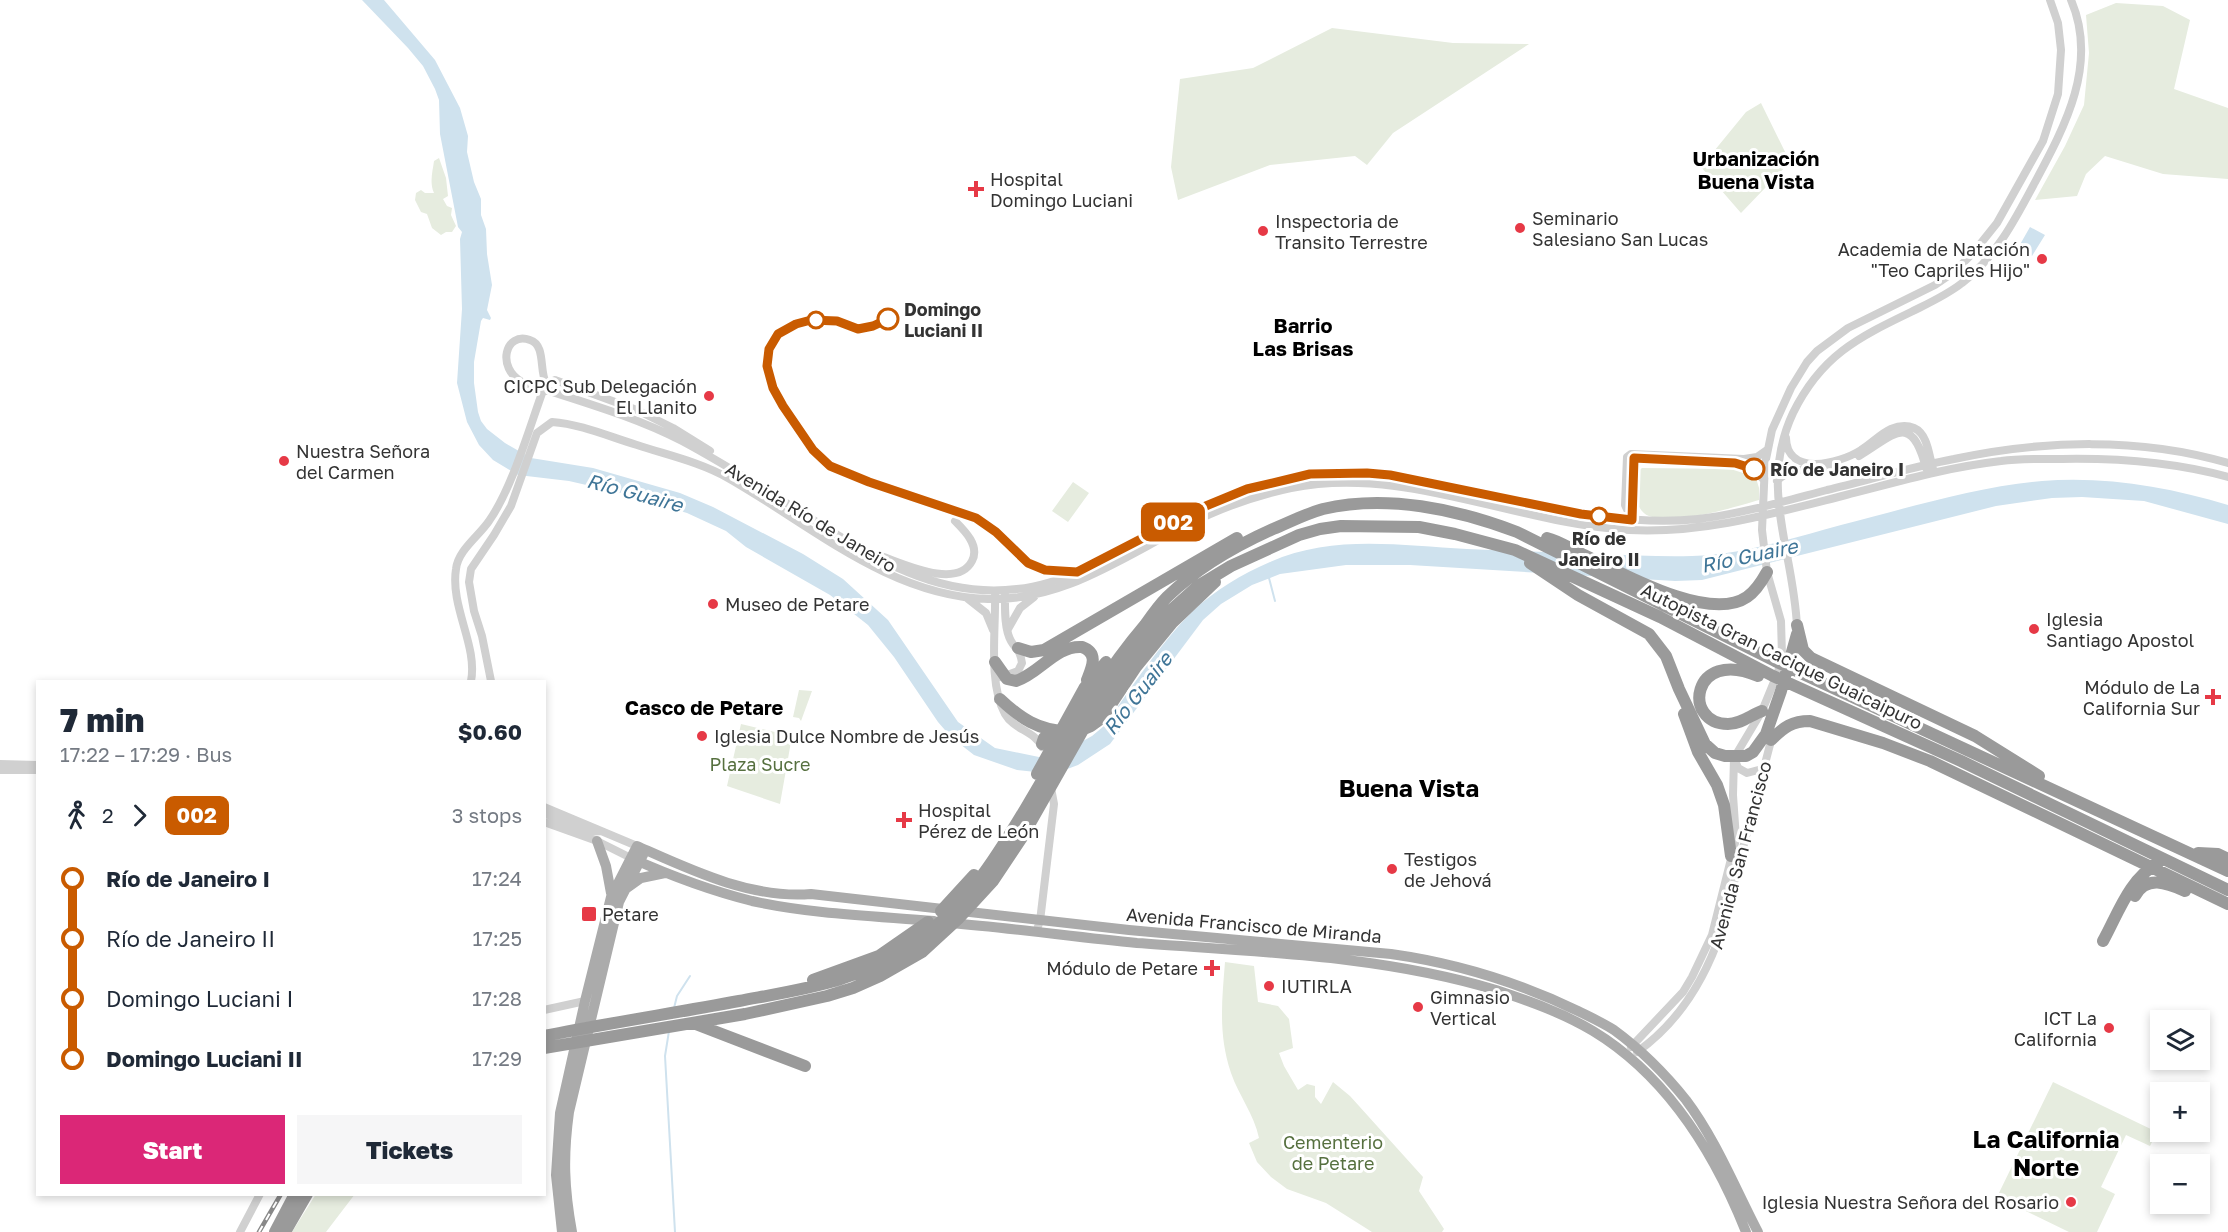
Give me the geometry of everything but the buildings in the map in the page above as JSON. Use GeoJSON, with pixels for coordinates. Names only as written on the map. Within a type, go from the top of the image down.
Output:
{"type":"FeatureCollection","features":[{"type":"Feature","properties":{"kind":"highway","name":"Autopista Gran Cacique Guaicaipuro"},"geometry":{"type":"LineString","coordinates":[[862,968],[934,918],[993,851],[1085,687],[1149,609],[1228,551],[1292,519],[1349,504],[1392,504],[1444,510],[1473,517],[1550,543],[1619,584],[1775,661],[2228,871]]}},
{"type":"Feature","properties":{"kind":"highway"},"geometry":{"type":"LineString","coordinates":[[1018,648],[1031,652],[1044,650],[1219,546],[1255,529],[1292,519]]}},
{"type":"Feature","properties":{"kind":"highway","name":"Autopista Gran Cacique Guaicaipuro"},"geometry":{"type":"LineString","coordinates":[[546,1048],[680,1019],[727,1003],[887,962],[917,941],[963,901],[996,858],[1093,704],[1127,660],[1169,612],[1198,586],[1231,566],[1299,535],[1341,526],[1419,527],[1510,548],[1670,623],[1804,693],[1961,761],[2228,890]]}},
{"type":"Feature","properties":{"kind":"highway"},"geometry":{"type":"LineString","coordinates":[[1550,543],[1641,583],[1695,601],[1721,606],[1749,596],[1767,572]]}},
{"type":"Feature","properties":{"kind":"highway"},"geometry":{"type":"LineString","coordinates":[[1510,548],[1558,582],[1649,634],[1666,656],[1679,689],[1706,744],[1715,753],[1733,757],[1746,756],[1758,746],[1766,734],[1781,691],[1797,630]]}},
{"type":"Feature","properties":{"kind":"highway"},"geometry":{"type":"LineString","coordinates":[[1000,699],[1027,722],[1054,731],[1078,730],[1098,722],[1136,667],[1172,623],[1231,566]]}},
{"type":"Feature","properties":{"kind":"highway","name":"Autopista Gran Cacique Guaicaipuro"},"geometry":{"type":"LineString","coordinates":[[546,1036],[680,1019],[692,1023],[827,996],[854,988],[922,952],[993,881],[1021,839],[1119,656],[1164,600]]}},
{"type":"Feature","properties":{"kind":"highway"},"geometry":{"type":"LineString","coordinates":[[1797,630],[1803,650],[1812,658],[1975,736],[2083,804]]}},
{"type":"Feature","properties":{"kind":"highway"},"geometry":{"type":"LineString","coordinates":[[995,662],[1011,681],[1018,681],[1066,649],[1082,646],[1091,652],[1094,660],[1085,687]]}},
{"type":"Feature","properties":{"kind":"highway"},"geometry":{"type":"LineString","coordinates":[[1762,711],[1740,722],[1730,724],[1714,721],[1702,709],[1699,693],[1707,677],[1718,671],[1736,669],[1804,693]]}},
{"type":"Feature","properties":{"kind":"highway"},"geometry":{"type":"LineString","coordinates":[[1679,689],[1690,735],[1717,785],[1724,805],[1731,856]]}},
{"type":"Feature","properties":{"kind":"highway"},"geometry":{"type":"LineString","coordinates":[[1771,740],[1785,726],[1798,721],[1810,721],[1883,743],[1930,761],[2228,904]]}},
{"type":"Feature","properties":{"kind":"highway"},"geometry":{"type":"LineString","coordinates":[[1042,744],[1044,738],[1054,731]]}},
{"type":"Feature","properties":{"kind":"highway"},"geometry":{"type":"LineString","coordinates":[[2223,857],[2185,854],[2154,866],[2132,887],[2106,943],[2140,887],[2148,884],[2158,882],[2173,886],[2228,911]]}},
{"type":"Feature","properties":{"kind":"highway"},"geometry":{"type":"LineString","coordinates":[[692,1023],[805,1066]]}},
{"type":"Feature","properties":{"kind":"highway"},"geometry":{"type":"LineString","coordinates":[[275,1232],[294,1196]]}},
{"type":"Feature","properties":{"kind":"highway"},"geometry":{"type":"LineString","coordinates":[[285,1232],[306,1196]]}},
{"type":"Feature","properties":{"kind":"main road"},"geometry":{"type":"LineString","coordinates":[[562,1232],[556,1182],[560,1113],[611,897],[610,881],[597,841]]}},
{"type":"Feature","properties":{"kind":"main road","name":"Avenida Francisco de Miranda"},"geometry":{"type":"LineString","coordinates":[[641,848],[724,880],[770,892],[811,894],[1040,921],[1391,954],[1429,960],[1513,985],[1563,1004],[1613,1029],[1635,1048],[1687,1102],[1722,1160],[1758,1232]]}},
{"type":"Feature","properties":{"kind":"main road"},"geometry":{"type":"LineString","coordinates":[[572,1232],[564,1175],[564,1146],[569,1112],[583,1045],[623,892],[641,848]]}},
{"type":"Feature","properties":{"kind":"main road","name":"Avenida Francisco de Miranda"},"geometry":{"type":"LineString","coordinates":[[635,860],[754,901],[808,909],[1041,933],[1381,963],[1464,981],[1543,1006],[1595,1032],[1652,1078],[1700,1140],[1714,1163],[1746,1232]]}},
{"type":"Feature","properties":{"kind":"main road"},"geometry":{"type":"LineString","coordinates":[[611,897],[635,860]]}},
{"type":"Feature","properties":{"kind":"main road"},"geometry":{"type":"LineString","coordinates":[[623,892],[641,878],[667,872]]}},
{"type":"Feature","properties":{"kind":"street","name":"Avenida San Francisco"},"geometry":{"type":"LineString","coordinates":[[1628,1058],[1692,977],[1712,935],[1736,839],[1733,795],[1734,758],[1762,711],[1778,672],[1783,642],[1779,608],[1767,572],[1762,530],[1763,479],[1772,430],[1791,388],[1807,362],[1817,351],[1848,328],[1935,285],[1954,273],[1973,254],[1997,223],[2043,141],[2053,112],[2059,84],[2061,50],[2058,23],[2050,0]]}},
{"type":"Feature","properties":{"kind":"street","name":"Avenida San Francisco"},"geometry":{"type":"LineString","coordinates":[[1635,1048],[1683,1008],[1712,959],[1762,769],[1793,668],[1797,630],[1790,573],[1780,524],[1777,481],[1781,446],[1792,415],[1806,389],[1833,356],[1868,333],[1958,286],[1982,266],[2005,236],[2057,144],[2074,101],[2080,70],[2080,51],[2077,18],[2071,0]]}},
{"type":"Feature","properties":{"kind":"street","name":"Avenida Río de Janeiro"},"geometry":{"type":"LineString","coordinates":[[471,680],[472,665],[456,591],[456,566],[460,557],[492,517],[502,497],[523,443],[535,411],[543,389],[545,384],[538,348],[535,342],[524,339],[510,346],[506,358],[510,372],[522,382],[543,389],[647,425],[681,440],[872,566],[925,589],[966,598],[995,595],[1005,590],[1047,583],[1077,572],[1219,499],[1247,489],[1310,474],[1390,475],[1581,514],[1647,520],[1698,519],[1738,512],[1953,459],[2029,448],[2103,445],[2160,449],[2228,463]]}},
{"type":"Feature","properties":{"kind":"street"},"geometry":{"type":"LineString","coordinates":[[555,380],[637,410],[673,428],[718,457],[725,471]]}},
{"type":"Feature","properties":{"kind":"street"},"geometry":{"type":"LineString","coordinates":[[491,680],[482,636],[474,611],[470,575],[473,563],[494,535],[511,506],[537,433],[548,424],[563,423],[725,471]]}},
{"type":"Feature","properties":{"kind":"street"},"geometry":{"type":"LineString","coordinates":[[1785,434],[1786,448],[1791,457],[1806,463],[1827,463],[1843,459],[1859,451],[1885,432],[1898,426],[1914,428],[1924,437],[1917,462],[1910,470]]}},
{"type":"Feature","properties":{"kind":"street"},"geometry":{"type":"LineString","coordinates":[[1777,481],[1793,470],[1820,469],[1847,462],[1897,432],[1911,436],[1934,455],[1953,459]]}},
{"type":"Feature","properties":{"kind":"street"},"geometry":{"type":"LineString","coordinates":[[1923,445],[1931,474]]}},
{"type":"Feature","properties":{"kind":"street"},"geometry":{"type":"LineString","coordinates":[[1632,530],[1628,502],[1628,457],[1631,454],[1744,459],[1757,457],[1767,450]]}},
{"type":"Feature","properties":{"kind":"street"},"geometry":{"type":"LineString","coordinates":[[1607,517],[1619,513],[1628,502],[1634,458],[1744,464],[1755,470],[1763,479]]}},
{"type":"Feature","properties":{"kind":"street","name":"Avenida Río de Janeiro"},"geometry":{"type":"LineString","coordinates":[[725,471],[859,549],[922,579],[1005,599],[1038,594],[1073,584],[1106,570],[1172,532],[1228,505],[1306,486],[1339,483],[1389,485],[1419,489],[1534,516],[1602,528],[1679,530],[1740,520],[1931,474],[2003,460],[2077,458],[2136,460],[2189,467],[2228,477]]}},
{"type":"Feature","properties":{"kind":"street"},"geometry":{"type":"LineString","coordinates":[[1628,502],[1647,520]]}},
{"type":"Feature","properties":{"kind":"street"},"geometry":{"type":"LineString","coordinates":[[1602,528],[1608,524],[1624,524],[1632,520]]}},
{"type":"Feature","properties":{"kind":"street"},"geometry":{"type":"LineString","coordinates":[[859,549],[932,572],[954,574],[968,566],[974,554],[968,535],[955,521]]}},
{"type":"Feature","properties":{"kind":"street"},"geometry":{"type":"LineString","coordinates":[[984,522],[1028,563],[1045,570],[1077,572]]}},
{"type":"Feature","properties":{"kind":"street"},"geometry":{"type":"LineString","coordinates":[[997,686],[1004,675],[1015,672],[1022,666],[1018,648],[1011,640],[1008,630],[1005,590]]}},
{"type":"Feature","properties":{"kind":"street"},"geometry":{"type":"LineString","coordinates":[[1008,630],[1020,608],[1038,594]]}},
{"type":"Feature","properties":{"kind":"street"},"geometry":{"type":"LineString","coordinates":[[995,595],[995,662],[1000,699],[1005,714],[1010,720],[1042,744],[1053,795],[1054,804],[1040,921],[1041,933]]}},
{"type":"Feature","properties":{"kind":"street"},"geometry":{"type":"LineString","coordinates":[[966,598],[986,613],[994,640]]}},
{"type":"Feature","properties":{"kind":"street"},"geometry":{"type":"LineString","coordinates":[[1734,758],[1738,768],[1742,771],[1752,773],[1762,769]]}},
{"type":"Feature","properties":{"kind":"street"},"geometry":{"type":"LineString","coordinates":[[0,765],[36,765]]}},
{"type":"Feature","properties":{"kind":"street"},"geometry":{"type":"LineString","coordinates":[[0,770],[36,770]]}},
{"type":"Feature","properties":{"kind":"street"},"geometry":{"type":"LineString","coordinates":[[546,808],[641,848]]}},
{"type":"Feature","properties":{"kind":"street"},"geometry":{"type":"LineString","coordinates":[[546,814],[589,832],[597,841]]}},
{"type":"Feature","properties":{"kind":"street"},"geometry":{"type":"LineString","coordinates":[[546,823],[597,841],[635,860]]}},
{"type":"Feature","properties":{"kind":"street"},"geometry":{"type":"LineString","coordinates":[[589,832],[605,831]]}},
{"type":"Feature","properties":{"kind":"street"},"geometry":{"type":"LineString","coordinates":[[546,1010],[585,1001]]}},
{"type":"Feature","properties":{"kind":"street"},"geometry":{"type":"LineString","coordinates":[[240,1232],[259,1196]]}},
{"type":"Feature","properties":{"kind":"green space"},"geometry":{"type":"Polygon","coordinates":[[[2116,3],[2163,6],[2190,20],[2174,89],[2228,108],[2228,179],[2163,174],[2105,156],[2086,174],[2077,196],[2035,200],[2065,146],[2084,105],[2089,53],[2086,15],[2116,3]]]}},
{"type":"Feature","properties":{"kind":"green space"},"geometry":{"type":"Polygon","coordinates":[[[1332,28],[1453,43],[1529,44],[1393,133],[1367,165],[1355,156],[1270,165],[1178,200],[1171,167],[1180,79],[1253,68],[1332,28]]]}},
{"type":"Feature","properties":{"kind":"green space"},"geometry":{"type":"Polygon","coordinates":[[[1761,103],[1790,162],[1741,213],[1701,167],[1746,112],[1761,103]]]}},
{"type":"Feature","properties":{"kind":"green space"},"geometry":{"type":"Polygon","coordinates":[[[439,158],[446,178],[448,196],[443,199],[447,206],[452,208],[451,215],[456,226],[452,232],[441,235],[432,228],[427,214],[421,212],[415,200],[416,193],[421,190],[425,193],[434,193],[432,172],[434,161],[439,158]]]}},
{"type":"Feature","properties":{"kind":"green space"},"geometry":{"type":"Polygon","coordinates":[[[1642,468],[1744,471],[1756,478],[1759,500],[1689,517],[1649,516],[1641,510],[1636,497],[1637,476],[1642,468]]]}},
{"type":"Feature","properties":{"kind":"green space"},"geometry":{"type":"Polygon","coordinates":[[[1073,482],[1089,493],[1068,522],[1052,511],[1073,482]]]}},
{"type":"Feature","properties":{"kind":"green space"},"geometry":{"type":"Polygon","coordinates":[[[799,690],[812,691],[801,721],[793,717],[799,690]]]}},
{"type":"Feature","properties":{"kind":"green space","name":"Plaza Sucre"},"geometry":{"type":"Polygon","coordinates":[[[741,724],[792,736],[780,804],[727,786],[741,724]]]}},
{"type":"Feature","properties":{"kind":"green space","name":"Cementerio de Petare"},"geometry":{"type":"Polygon","coordinates":[[[1225,962],[1254,966],[1258,1002],[1278,1006],[1289,1019],[1293,1048],[1279,1053],[1298,1090],[1307,1084],[1315,1086],[1315,1097],[1321,1104],[1333,1082],[1350,1096],[1423,1177],[1419,1191],[1444,1229],[1442,1232],[1372,1232],[1326,1203],[1287,1189],[1257,1162],[1249,1143],[1259,1138],[1257,1129],[1231,1073],[1224,1045],[1222,1018],[1225,962]]]}},
{"type":"Feature","properties":{"kind":"green space"},"geometry":{"type":"Polygon","coordinates":[[[2053,1082],[2150,1129],[2150,1142],[2152,1142],[2150,1146],[2126,1135],[2101,1187],[2115,1194],[2097,1232],[2069,1232],[1997,1197],[2053,1082]]]}},
{"type":"Feature","properties":{"kind":"green space"},"geometry":{"type":"Polygon","coordinates":[[[315,1196],[353,1196],[326,1232],[292,1232],[315,1196]]]}},
{"type":"Feature","properties":{"kind":"water","name":"Río Guaire"},"geometry":{"type":"Polygon","coordinates":[[[362,0],[384,0],[435,60],[460,108],[468,136],[467,152],[474,182],[481,199],[481,215],[486,229],[492,285],[487,310],[491,318],[490,320],[483,318],[481,321],[474,362],[478,412],[487,429],[531,458],[593,468],[680,493],[713,507],[803,554],[843,579],[888,620],[958,722],[995,748],[1039,757],[1063,752],[1092,736],[1104,726],[1169,637],[1201,603],[1239,577],[1270,562],[1294,553],[1318,548],[1392,544],[1646,556],[1711,555],[1767,545],[1967,493],[2018,484],[2066,480],[2136,484],[2228,505],[2228,524],[2144,501],[2082,497],[2052,498],[1996,506],[1702,580],[1675,581],[1410,565],[1346,565],[1280,574],[1252,585],[1221,604],[1203,620],[1110,744],[1078,765],[1062,771],[1045,773],[1017,770],[974,755],[951,737],[938,722],[894,657],[868,625],[830,595],[746,547],[726,531],[687,513],[621,493],[569,481],[518,475],[493,460],[479,445],[467,422],[457,383],[462,309],[460,239],[462,232],[458,227],[440,134],[439,100],[423,66],[362,0]]]}},
{"type":"Feature","properties":{"kind":"water"},"geometry":{"type":"Polygon","coordinates":[[[2030,227],[2045,235],[2032,256],[2018,248],[2030,227]]]}},
{"type":"Feature","properties":{"kind":"waterway"},"geometry":{"type":"LineString","coordinates":[[1269,578],[1275,601]]}},
{"type":"Feature","properties":{"kind":"waterway"},"geometry":{"type":"LineString","coordinates":[[674,1008],[677,996],[690,976]]}},
{"type":"Feature","properties":{"kind":"waterway"},"geometry":{"type":"LineString","coordinates":[[669,1031],[665,1056],[675,1232]]}},
{"type":"Feature","properties":{"kind":"railway"},"geometry":{"type":"LineString","coordinates":[[259,1232],[280,1196]]}},
{"type":"Feature","properties":{"kind":"bus line","name":"002"},"geometry":{"type":"LineString","coordinates":[[888,319],[873,326],[858,329],[837,321],[811,320],[796,324],[778,334],[771,343],[767,366],[773,388],[783,406],[813,450],[830,466],[849,475],[976,518],[996,532],[1028,563],[1045,570],[1077,572],[1219,499],[1247,489],[1310,474],[1390,475],[1581,514],[1632,520],[1634,458],[1735,463],[1754,469]]}},
{"type":"Feature","properties":{"kind":"place","name":"Hospital Domingo Luciani"},"geometry":{"type":"Point","coordinates":[976,189]}},
{"type":"Feature","properties":{"kind":"place","name":"Seminario Salesiano San Lucas"},"geometry":{"type":"Point","coordinates":[1520,228]}},
{"type":"Feature","properties":{"kind":"place","name":"Inspectoria de Transito Terrestre"},"geometry":{"type":"Point","coordinates":[1263,231]}},
{"type":"Feature","properties":{"kind":"place","name":"Academia de Natación \"Teo Capriles Hijo\""},"geometry":{"type":"Point","coordinates":[2042,259]}},
{"type":"Feature","properties":{"kind":"place","name":"Domingo Luciani II"},"geometry":{"type":"Point","coordinates":[888,319]}},
{"type":"Feature","properties":{"kind":"place","name":"CICPC Sub Delegación El Llanito"},"geometry":{"type":"Point","coordinates":[709,396]}},
{"type":"Feature","properties":{"kind":"place","name":"Nuestra Señora del Carmen"},"geometry":{"type":"Point","coordinates":[284,461]}},
{"type":"Feature","properties":{"kind":"place","name":"Río de Janeiro I"},"geometry":{"type":"Point","coordinates":[1754,469]}},
{"type":"Feature","properties":{"kind":"place","name":"Río de Janeiro II"},"geometry":{"type":"Point","coordinates":[1599,516]}},
{"type":"Feature","properties":{"kind":"place","name":"Museo de Petare"},"geometry":{"type":"Point","coordinates":[713,604]}},
{"type":"Feature","properties":{"kind":"place","name":"Iglesia Santiago Apostol"},"geometry":{"type":"Point","coordinates":[2034,629]}},
{"type":"Feature","properties":{"kind":"place","name":"Módulo de La California Sur"},"geometry":{"type":"Point","coordinates":[2213,697]}},
{"type":"Feature","properties":{"kind":"place","name":"Iglesia Dulce Nombre de Jesús"},"geometry":{"type":"Point","coordinates":[702,736]}},
{"type":"Feature","properties":{"kind":"place","name":"Hospital Pérez de León"},"geometry":{"type":"Point","coordinates":[904,820]}},
{"type":"Feature","properties":{"kind":"place","name":"Testigos de Jehová"},"geometry":{"type":"Point","coordinates":[1392,869]}},
{"type":"Feature","properties":{"kind":"place","name":"Petare"},"geometry":{"type":"Point","coordinates":[589,914]}},
{"type":"Feature","properties":{"kind":"place","name":"Módulo de Petare"},"geometry":{"type":"Point","coordinates":[1212,968]}},
{"type":"Feature","properties":{"kind":"place","name":"IUTIRLA"},"geometry":{"type":"Point","coordinates":[1269,986]}},
{"type":"Feature","properties":{"kind":"place","name":"Gimnasio Vertical"},"geometry":{"type":"Point","coordinates":[1418,1007]}},
{"type":"Feature","properties":{"kind":"place","name":"ICT La California"},"geometry":{"type":"Point","coordinates":[2109,1028]}},
{"type":"Feature","properties":{"kind":"place","name":"Iglesia Nuestra Señora del Rosario"},"geometry":{"type":"Point","coordinates":[2071,1202]}},
{"type":"Feature","properties":{"kind":"district","name":"Urbanización Buena Vista"},"geometry":{"type":"Point","coordinates":[1756,170]}},
{"type":"Feature","properties":{"kind":"district","name":"Barrio Las Brisas"},"geometry":{"type":"Point","coordinates":[1303,336]}},
{"type":"Feature","properties":{"kind":"district","name":"Casco de Petare"},"geometry":{"type":"Point","coordinates":[704,707]}},
{"type":"Feature","properties":{"kind":"district","name":"Buena Vista"},"geometry":{"type":"Point","coordinates":[1409,787]}},
{"type":"Feature","properties":{"kind":"district","name":"La California Norte"},"geometry":{"type":"Point","coordinates":[2046,1152]}}]}
